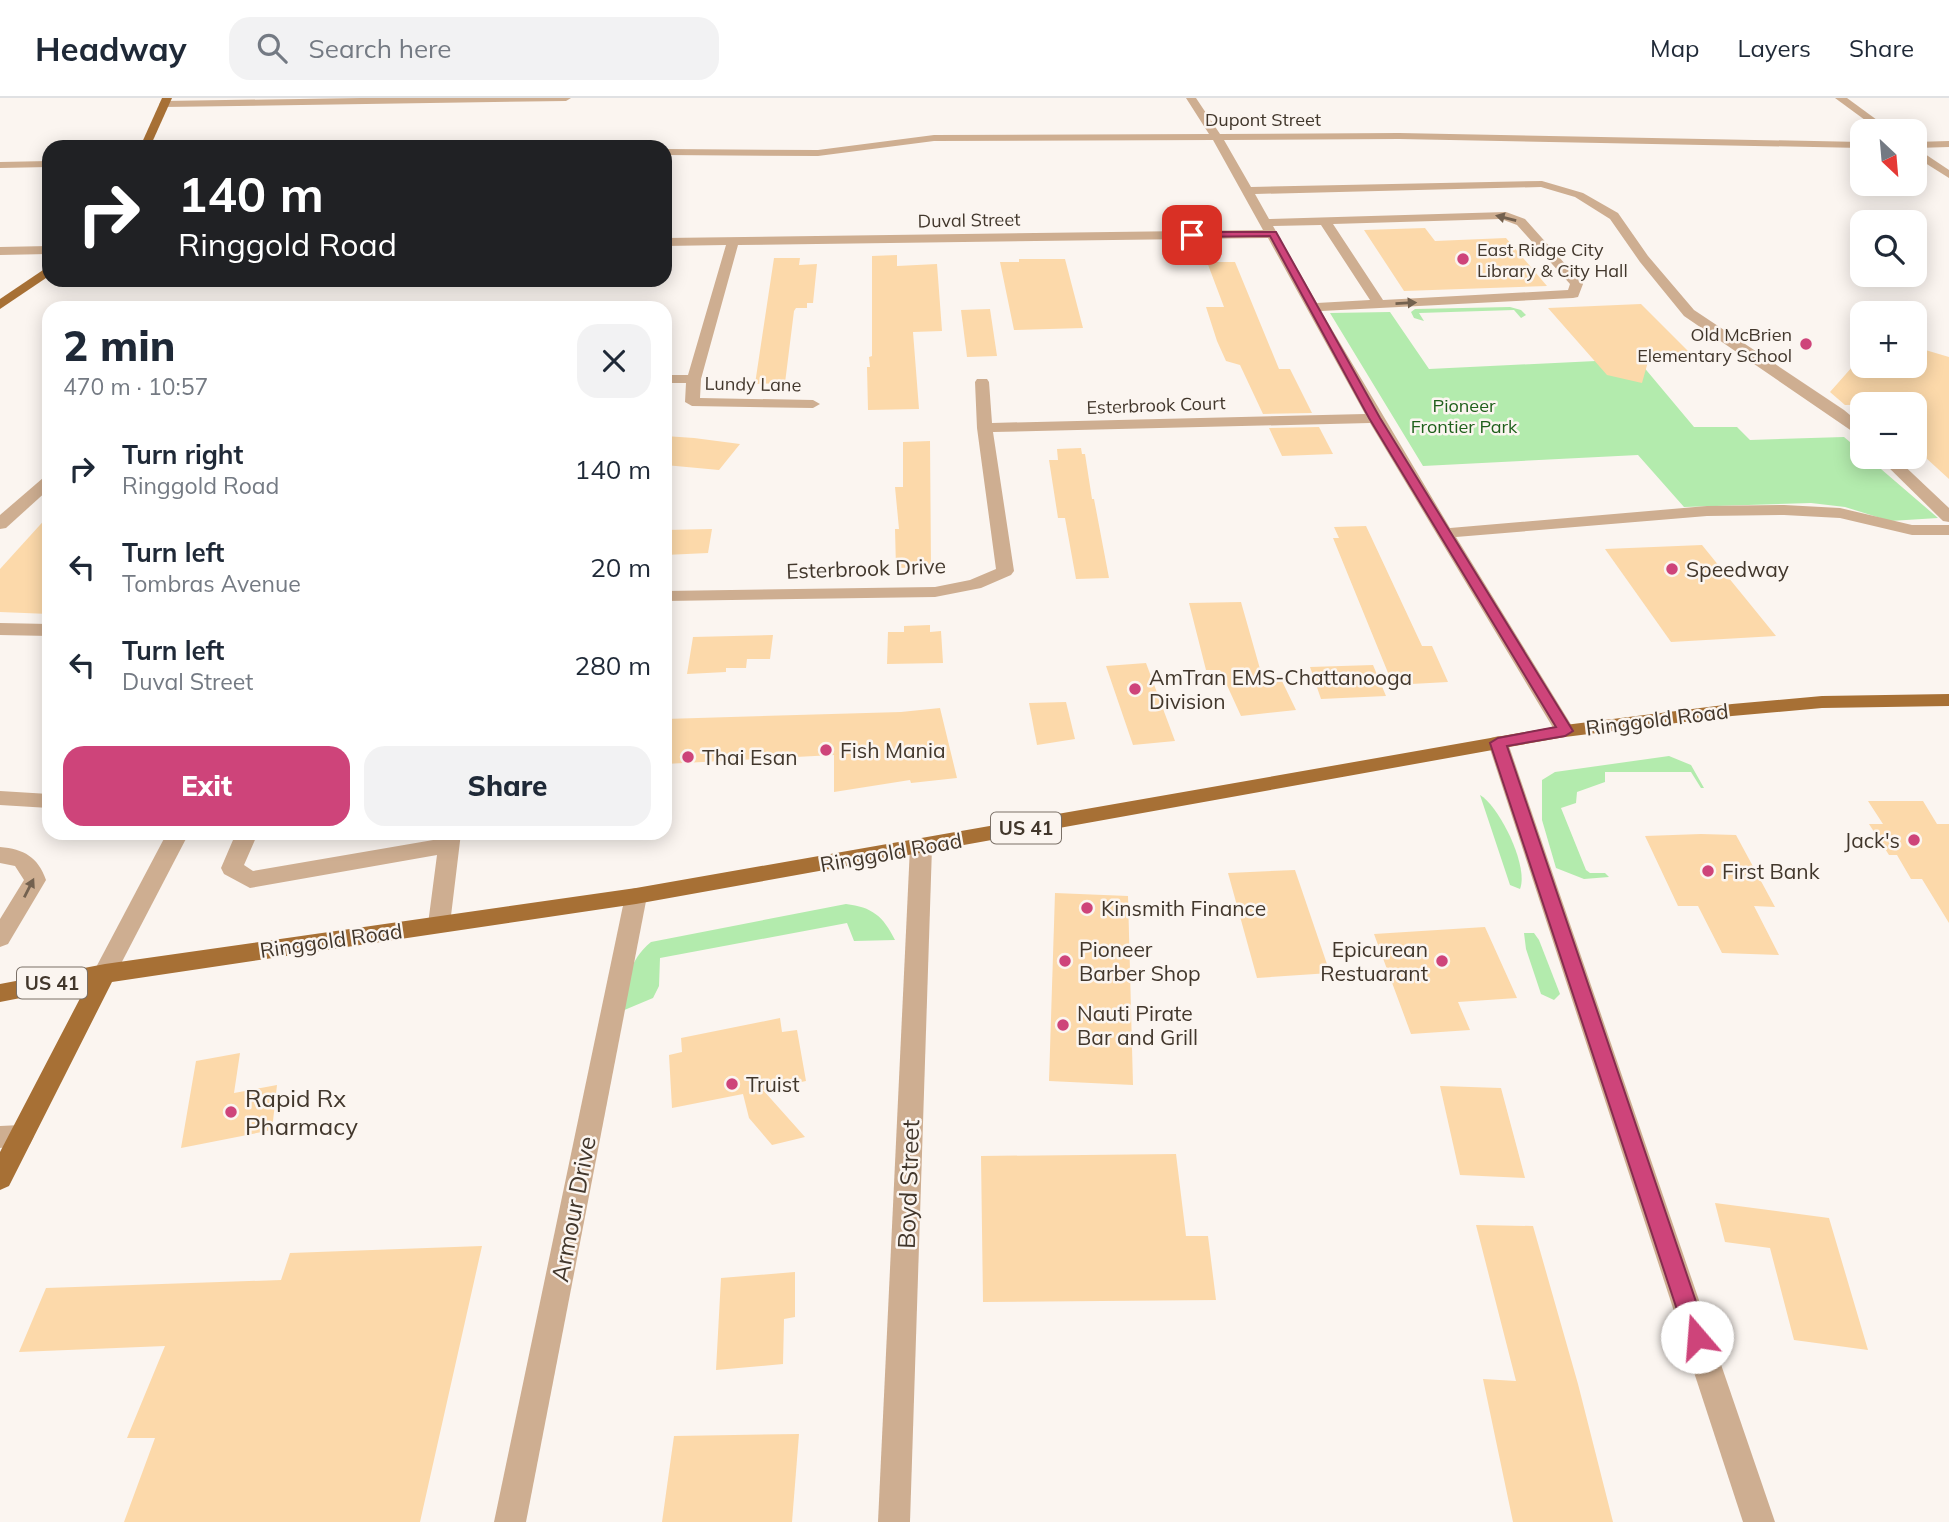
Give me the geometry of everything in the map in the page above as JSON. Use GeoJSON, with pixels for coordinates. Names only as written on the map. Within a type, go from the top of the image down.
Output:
{"type":"FeatureCollection","features":[{"type":"Feature","properties":{"kind":"main road"},"geometry":{"type":"LineString","coordinates":[[148,140],[166,101]]}},
{"type":"Feature","properties":{"kind":"main road"},"geometry":{"type":"LineString","coordinates":[[0,305],[42,275]]}},
{"type":"Feature","properties":{"kind":"main road","name":"Ringgold Road"},"geometry":{"type":"LineString","coordinates":[[0,993],[105,973],[636,895],[921,847],[1565,731],[1732,709],[1822,702],[1949,700]]}},
{"type":"Feature","properties":{"kind":"main road"},"geometry":{"type":"LineString","coordinates":[[0,1178],[11,1136],[105,973]]}},
{"type":"Feature","properties":{"kind":"street"},"geometry":{"type":"LineString","coordinates":[[166,101],[566,98]]}},
{"type":"Feature","properties":{"kind":"street"},"geometry":{"type":"LineString","coordinates":[[1191,98],[1249,191],[1374,418],[1565,731]]}},
{"type":"Feature","properties":{"kind":"street"},"geometry":{"type":"LineString","coordinates":[[1840,98],[1870,119]]}},
{"type":"Feature","properties":{"kind":"street","name":"Dupont Street"},"geometry":{"type":"LineString","coordinates":[[672,152],[818,153],[934,138],[1217,136],[1399,136],[1850,145]]}},
{"type":"Feature","properties":{"kind":"street"},"geometry":{"type":"LineString","coordinates":[[1927,145],[1949,144]]}},
{"type":"Feature","properties":{"kind":"street"},"geometry":{"type":"LineString","coordinates":[[1927,160],[1949,175]]}},
{"type":"Feature","properties":{"kind":"street"},"geometry":{"type":"LineString","coordinates":[[0,164],[42,164]]}},
{"type":"Feature","properties":{"kind":"street"},"geometry":{"type":"LineString","coordinates":[[1249,191],[1542,184],[1579,195],[1614,216],[1644,259],[1689,313],[1850,423]]}},
{"type":"Feature","properties":{"kind":"street","name":"Duval Street"},"geometry":{"type":"LineString","coordinates":[[672,242],[1270,228],[1324,220],[1502,215],[1521,222],[1577,284],[1573,294],[1379,304]]}},
{"type":"Feature","properties":{"kind":"street"},"geometry":{"type":"LineString","coordinates":[[1324,220],[1379,304]]}},
{"type":"Feature","properties":{"kind":"street"},"geometry":{"type":"LineString","coordinates":[[694,379],[733,241]]}},
{"type":"Feature","properties":{"kind":"street"},"geometry":{"type":"LineString","coordinates":[[0,251],[42,250]]}},
{"type":"Feature","properties":{"kind":"street"},"geometry":{"type":"LineString","coordinates":[[1313,307],[1379,304]]}},
{"type":"Feature","properties":{"kind":"street","name":"Lundy Lane"},"geometry":{"type":"LineString","coordinates":[[672,379],[694,379],[692,402],[813,404]]}},
{"type":"Feature","properties":{"kind":"street"},"geometry":{"type":"LineString","coordinates":[[982,382],[985,428]]}},
{"type":"Feature","properties":{"kind":"street","name":"Esterbrook Court"},"geometry":{"type":"LineString","coordinates":[[985,428],[1374,418]]}},
{"type":"Feature","properties":{"kind":"street","name":"Esterbrook Drive"},"geometry":{"type":"LineString","coordinates":[[672,596],[935,592],[975,584],[1005,571],[985,428]]}},
{"type":"Feature","properties":{"kind":"street"},"geometry":{"type":"LineString","coordinates":[[1899,469],[1949,517]]}},
{"type":"Feature","properties":{"kind":"street"},"geometry":{"type":"LineString","coordinates":[[0,524],[42,487]]}},
{"type":"Feature","properties":{"kind":"street"},"geometry":{"type":"LineString","coordinates":[[1445,533],[1707,511],[1784,510],[1840,513],[1912,530],[1949,530]]}},
{"type":"Feature","properties":{"kind":"street"},"geometry":{"type":"LineString","coordinates":[[0,629],[42,630]]}},
{"type":"Feature","properties":{"kind":"street"},"geometry":{"type":"LineString","coordinates":[[1498,743],[1759,1522]]}},
{"type":"Feature","properties":{"kind":"street"},"geometry":{"type":"LineString","coordinates":[[0,797],[42,801]]}},
{"type":"Feature","properties":{"kind":"street"},"geometry":{"type":"LineString","coordinates":[[105,973],[174,840]]}},
{"type":"Feature","properties":{"kind":"street"},"geometry":{"type":"LineString","coordinates":[[244,840],[232,868],[250,880],[445,840]]}},
{"type":"Feature","properties":{"kind":"street"},"geometry":{"type":"LineString","coordinates":[[439,924],[450,840]]}},
{"type":"Feature","properties":{"kind":"street","name":"Boyd Street"},"geometry":{"type":"LineString","coordinates":[[894,1522],[921,847]]}},
{"type":"Feature","properties":{"kind":"street"},"geometry":{"type":"LineString","coordinates":[[0,855],[17,857],[27,862],[35,880],[0,938]]}},
{"type":"Feature","properties":{"kind":"street","name":"Armour Drive"},"geometry":{"type":"LineString","coordinates":[[510,1522],[636,895]]}},
{"type":"Feature","properties":{"kind":"green space"},"geometry":{"type":"Polygon","coordinates":[[[1510,307],[1521,310],[1526,315],[1521,318],[1514,310],[1419,313],[1424,321],[1414,318],[1411,312],[1415,309],[1510,307]]]}},
{"type":"Feature","properties":{"kind":"green space","name":"Pioneer Frontier Park"},"geometry":{"type":"Polygon","coordinates":[[[1390,312],[1429,369],[1637,359],[1694,427],[1737,427],[1750,440],[1844,437],[1850,442],[1850,469],[1881,469],[1938,518],[1890,521],[1845,507],[1811,503],[1684,507],[1638,455],[1423,466],[1330,313],[1390,312]]]}},
{"type":"Feature","properties":{"kind":"green space"},"geometry":{"type":"Polygon","coordinates":[[[1669,756],[1691,765],[1704,788],[1701,788],[1691,772],[1605,772],[1605,782],[1577,792],[1576,803],[1561,808],[1586,870],[1590,873],[1605,873],[1609,877],[1584,879],[1556,868],[1542,820],[1542,780],[1555,772],[1669,756]]]}},
{"type":"Feature","properties":{"kind":"green space"},"geometry":{"type":"Polygon","coordinates":[[[1480,795],[1496,812],[1511,838],[1520,867],[1520,889],[1510,885],[1480,795]]]}},
{"type":"Feature","properties":{"kind":"green space"},"geometry":{"type":"Polygon","coordinates":[[[846,904],[876,914],[895,940],[854,941],[847,923],[660,958],[659,986],[653,998],[622,1011],[633,965],[651,942],[846,904]]]}},
{"type":"Feature","properties":{"kind":"green space"},"geometry":{"type":"Polygon","coordinates":[[[1524,933],[1534,933],[1539,940],[1560,994],[1554,1000],[1541,994],[1526,949],[1524,933]]]}},
{"type":"Feature","properties":{"kind":"building","name":"East Ridge City Library & City Hall"},"geometry":{"type":"Polygon","coordinates":[[[1425,228],[1435,241],[1506,238],[1547,286],[1404,291],[1364,230],[1425,228]]]}},
{"type":"Feature","properties":{"kind":"building"},"geometry":{"type":"Polygon","coordinates":[[[897,255],[897,266],[937,264],[942,331],[913,332],[919,409],[868,410],[867,367],[870,367],[869,357],[872,356],[872,256],[897,255]]]}},
{"type":"Feature","properties":{"kind":"building"},"geometry":{"type":"Polygon","coordinates":[[[774,258],[800,258],[799,265],[817,264],[813,303],[807,303],[807,308],[796,308],[794,311],[785,383],[755,384],[774,258]]]}},
{"type":"Feature","properties":{"kind":"building"},"geometry":{"type":"Polygon","coordinates":[[[1019,259],[1065,259],[1083,328],[1014,330],[1000,262],[1019,262],[1019,259]]]}},
{"type":"Feature","properties":{"kind":"building"},"geometry":{"type":"Polygon","coordinates":[[[1207,262],[1235,262],[1279,369],[1290,369],[1312,413],[1263,414],[1240,365],[1226,361],[1206,307],[1224,307],[1207,262]]]}},
{"type":"Feature","properties":{"kind":"building"},"geometry":{"type":"Polygon","coordinates":[[[1641,304],[1692,355],[1649,358],[1642,383],[1607,375],[1548,308],[1641,304]]]}},
{"type":"Feature","properties":{"kind":"building"},"geometry":{"type":"Polygon","coordinates":[[[990,309],[997,356],[967,357],[961,310],[990,309]]]}},
{"type":"Feature","properties":{"kind":"building"},"geometry":{"type":"Polygon","coordinates":[[[1927,350],[1949,357],[1949,479],[1927,459],[1927,392],[1850,392],[1850,405],[1845,405],[1830,392],[1850,369],[1850,378],[1927,378],[1927,350]]]}},
{"type":"Feature","properties":{"kind":"building"},"geometry":{"type":"Polygon","coordinates":[[[1319,427],[1333,454],[1282,456],[1269,428],[1319,427]]]}},
{"type":"Feature","properties":{"kind":"building"},"geometry":{"type":"Polygon","coordinates":[[[672,436],[740,444],[719,470],[672,466],[672,436]]]}},
{"type":"Feature","properties":{"kind":"building"},"geometry":{"type":"Polygon","coordinates":[[[930,441],[931,567],[896,568],[895,529],[899,529],[895,487],[903,487],[903,442],[930,441]]]}},
{"type":"Feature","properties":{"kind":"building"},"geometry":{"type":"Polygon","coordinates":[[[1081,448],[1082,454],[1085,454],[1109,578],[1076,579],[1065,518],[1058,518],[1049,460],[1058,460],[1057,449],[1081,448]]]}},
{"type":"Feature","properties":{"kind":"building"},"geometry":{"type":"Polygon","coordinates":[[[42,523],[42,614],[0,612],[0,569],[42,523]]]}},
{"type":"Feature","properties":{"kind":"building"},"geometry":{"type":"Polygon","coordinates":[[[1366,526],[1422,646],[1432,646],[1448,682],[1393,685],[1333,538],[1339,538],[1334,527],[1366,526]]]}},
{"type":"Feature","properties":{"kind":"building"},"geometry":{"type":"Polygon","coordinates":[[[712,529],[708,553],[672,555],[672,530],[712,529]]]}},
{"type":"Feature","properties":{"kind":"building"},"geometry":{"type":"Polygon","coordinates":[[[1702,545],[1776,636],[1671,642],[1605,549],[1702,545]]]}},
{"type":"Feature","properties":{"kind":"building"},"geometry":{"type":"Polygon","coordinates":[[[1241,602],[1264,683],[1282,681],[1296,710],[1241,716],[1220,670],[1206,670],[1189,603],[1241,602]]]}},
{"type":"Feature","properties":{"kind":"building"},"geometry":{"type":"Polygon","coordinates":[[[930,625],[930,632],[941,631],[943,663],[887,664],[888,632],[904,632],[904,626],[930,625]]]}},
{"type":"Feature","properties":{"kind":"building"},"geometry":{"type":"Polygon","coordinates":[[[773,635],[770,659],[747,659],[746,668],[726,668],[726,672],[687,674],[693,637],[773,635]]]}},
{"type":"Feature","properties":{"kind":"building","name":"AmTran EMS-Chattanooga Division"},"geometry":{"type":"Polygon","coordinates":[[[1146,663],[1175,741],[1133,745],[1106,666],[1146,663]]]}},
{"type":"Feature","properties":{"kind":"building"},"geometry":{"type":"Polygon","coordinates":[[[1373,665],[1386,696],[1321,699],[1310,667],[1373,665]]]}},
{"type":"Feature","properties":{"kind":"building"},"geometry":{"type":"Polygon","coordinates":[[[1066,702],[1075,739],[1037,745],[1029,703],[1066,702]]]}},
{"type":"Feature","properties":{"kind":"building"},"geometry":{"type":"Polygon","coordinates":[[[940,708],[957,778],[911,783],[910,780],[834,792],[834,755],[672,764],[672,719],[901,712],[940,708]]]}},
{"type":"Feature","properties":{"kind":"building","name":"Jack's"},"geometry":{"type":"Polygon","coordinates":[[[1868,801],[1923,801],[1937,824],[1949,824],[1949,923],[1922,879],[1911,879],[1897,855],[1889,855],[1869,824],[1883,824],[1868,801]]]}},
{"type":"Feature","properties":{"kind":"building","name":"First Bank"},"geometry":{"type":"Polygon","coordinates":[[[1736,835],[1775,907],[1754,906],[1779,955],[1722,953],[1698,906],[1678,906],[1645,836],[1736,835]]]}},
{"type":"Feature","properties":{"kind":"building"},"geometry":{"type":"Polygon","coordinates":[[[1295,870],[1330,973],[1257,978],[1228,873],[1295,870]]]}},
{"type":"Feature","properties":{"kind":"building"},"geometry":{"type":"Polygon","coordinates":[[[1055,893],[1128,896],[1133,1085],[1049,1081],[1055,893]]]}},
{"type":"Feature","properties":{"kind":"building","name":"Epicurean Restuarant"},"geometry":{"type":"Polygon","coordinates":[[[1485,927],[1517,998],[1458,1002],[1470,1030],[1411,1034],[1374,934],[1485,927]]]}},
{"type":"Feature","properties":{"kind":"building","name":"Truist"},"geometry":{"type":"Polygon","coordinates":[[[780,1018],[782,1032],[797,1030],[806,1081],[763,1090],[805,1137],[772,1145],[749,1118],[743,1094],[672,1108],[669,1055],[682,1052],[681,1038],[780,1018]]]}},
{"type":"Feature","properties":{"kind":"building","name":"Rapid Rx Pharmacy"},"geometry":{"type":"Polygon","coordinates":[[[240,1053],[234,1093],[277,1085],[272,1130],[181,1148],[196,1061],[240,1053]]]}},
{"type":"Feature","properties":{"kind":"building"},"geometry":{"type":"Polygon","coordinates":[[[1440,1086],[1501,1088],[1525,1178],[1460,1175],[1440,1086]]]}},
{"type":"Feature","properties":{"kind":"building"},"geometry":{"type":"Polygon","coordinates":[[[1176,1154],[1186,1236],[1208,1236],[1216,1300],[983,1302],[981,1156],[1176,1154]]]}},
{"type":"Feature","properties":{"kind":"building"},"geometry":{"type":"Polygon","coordinates":[[[1715,1203],[1829,1218],[1868,1350],[1794,1340],[1770,1248],[1725,1242],[1715,1203]]]}},
{"type":"Feature","properties":{"kind":"building"},"geometry":{"type":"Polygon","coordinates":[[[1476,1225],[1533,1226],[1578,1384],[1613,1522],[1513,1522],[1483,1379],[1516,1381],[1476,1225]]]}},
{"type":"Feature","properties":{"kind":"building"},"geometry":{"type":"Polygon","coordinates":[[[482,1246],[420,1522],[124,1522],[155,1438],[127,1438],[165,1346],[19,1352],[46,1288],[281,1280],[290,1253],[482,1246]]]}},
{"type":"Feature","properties":{"kind":"building"},"geometry":{"type":"Polygon","coordinates":[[[795,1272],[795,1317],[784,1319],[783,1364],[716,1370],[721,1278],[795,1272]]]}},
{"type":"Feature","properties":{"kind":"building"},"geometry":{"type":"Polygon","coordinates":[[[799,1434],[792,1522],[662,1522],[674,1436],[799,1434]]]}},
{"type":"Feature","properties":{"kind":"place","name":"East Ridge City Library & City Hall"},"geometry":{"type":"Point","coordinates":[1463,259]}},
{"type":"Feature","properties":{"kind":"place","name":"Old McBrien Elementary School"},"geometry":{"type":"Point","coordinates":[1806,344]}},
{"type":"Feature","properties":{"kind":"place","name":"Speedway"},"geometry":{"type":"Point","coordinates":[1672,569]}},
{"type":"Feature","properties":{"kind":"place","name":"AmTran EMS-Chattanooga Division"},"geometry":{"type":"Point","coordinates":[1135,689]}},
{"type":"Feature","properties":{"kind":"place","name":"Fish Mania"},"geometry":{"type":"Point","coordinates":[826,750]}},
{"type":"Feature","properties":{"kind":"place","name":"Thai Esan"},"geometry":{"type":"Point","coordinates":[688,757]}},
{"type":"Feature","properties":{"kind":"place","name":"Jack's"},"geometry":{"type":"Point","coordinates":[1914,840]}},
{"type":"Feature","properties":{"kind":"place","name":"First Bank"},"geometry":{"type":"Point","coordinates":[1708,871]}},
{"type":"Feature","properties":{"kind":"place","name":"Kinsmith Finance"},"geometry":{"type":"Point","coordinates":[1087,908]}},
{"type":"Feature","properties":{"kind":"place","name":"Pioneer Barber Shop"},"geometry":{"type":"Point","coordinates":[1065,961]}},
{"type":"Feature","properties":{"kind":"place","name":"Epicurean Restuarant"},"geometry":{"type":"Point","coordinates":[1442,961]}},
{"type":"Feature","properties":{"kind":"place","name":"Nauti Pirate Bar and Grill"},"geometry":{"type":"Point","coordinates":[1063,1025]}},
{"type":"Feature","properties":{"kind":"place","name":"Truist"},"geometry":{"type":"Point","coordinates":[732,1084]}},
{"type":"Feature","properties":{"kind":"place","name":"Rapid Rx Pharmacy"},"geometry":{"type":"Point","coordinates":[231,1112]}},
{"type":"Feature","properties":{"kind":"route"},"geometry":{"type":"LineString","coordinates":[[1192,235],[1273,234],[1374,418],[1565,731],[1498,743],[1697,1337]]}}]}
